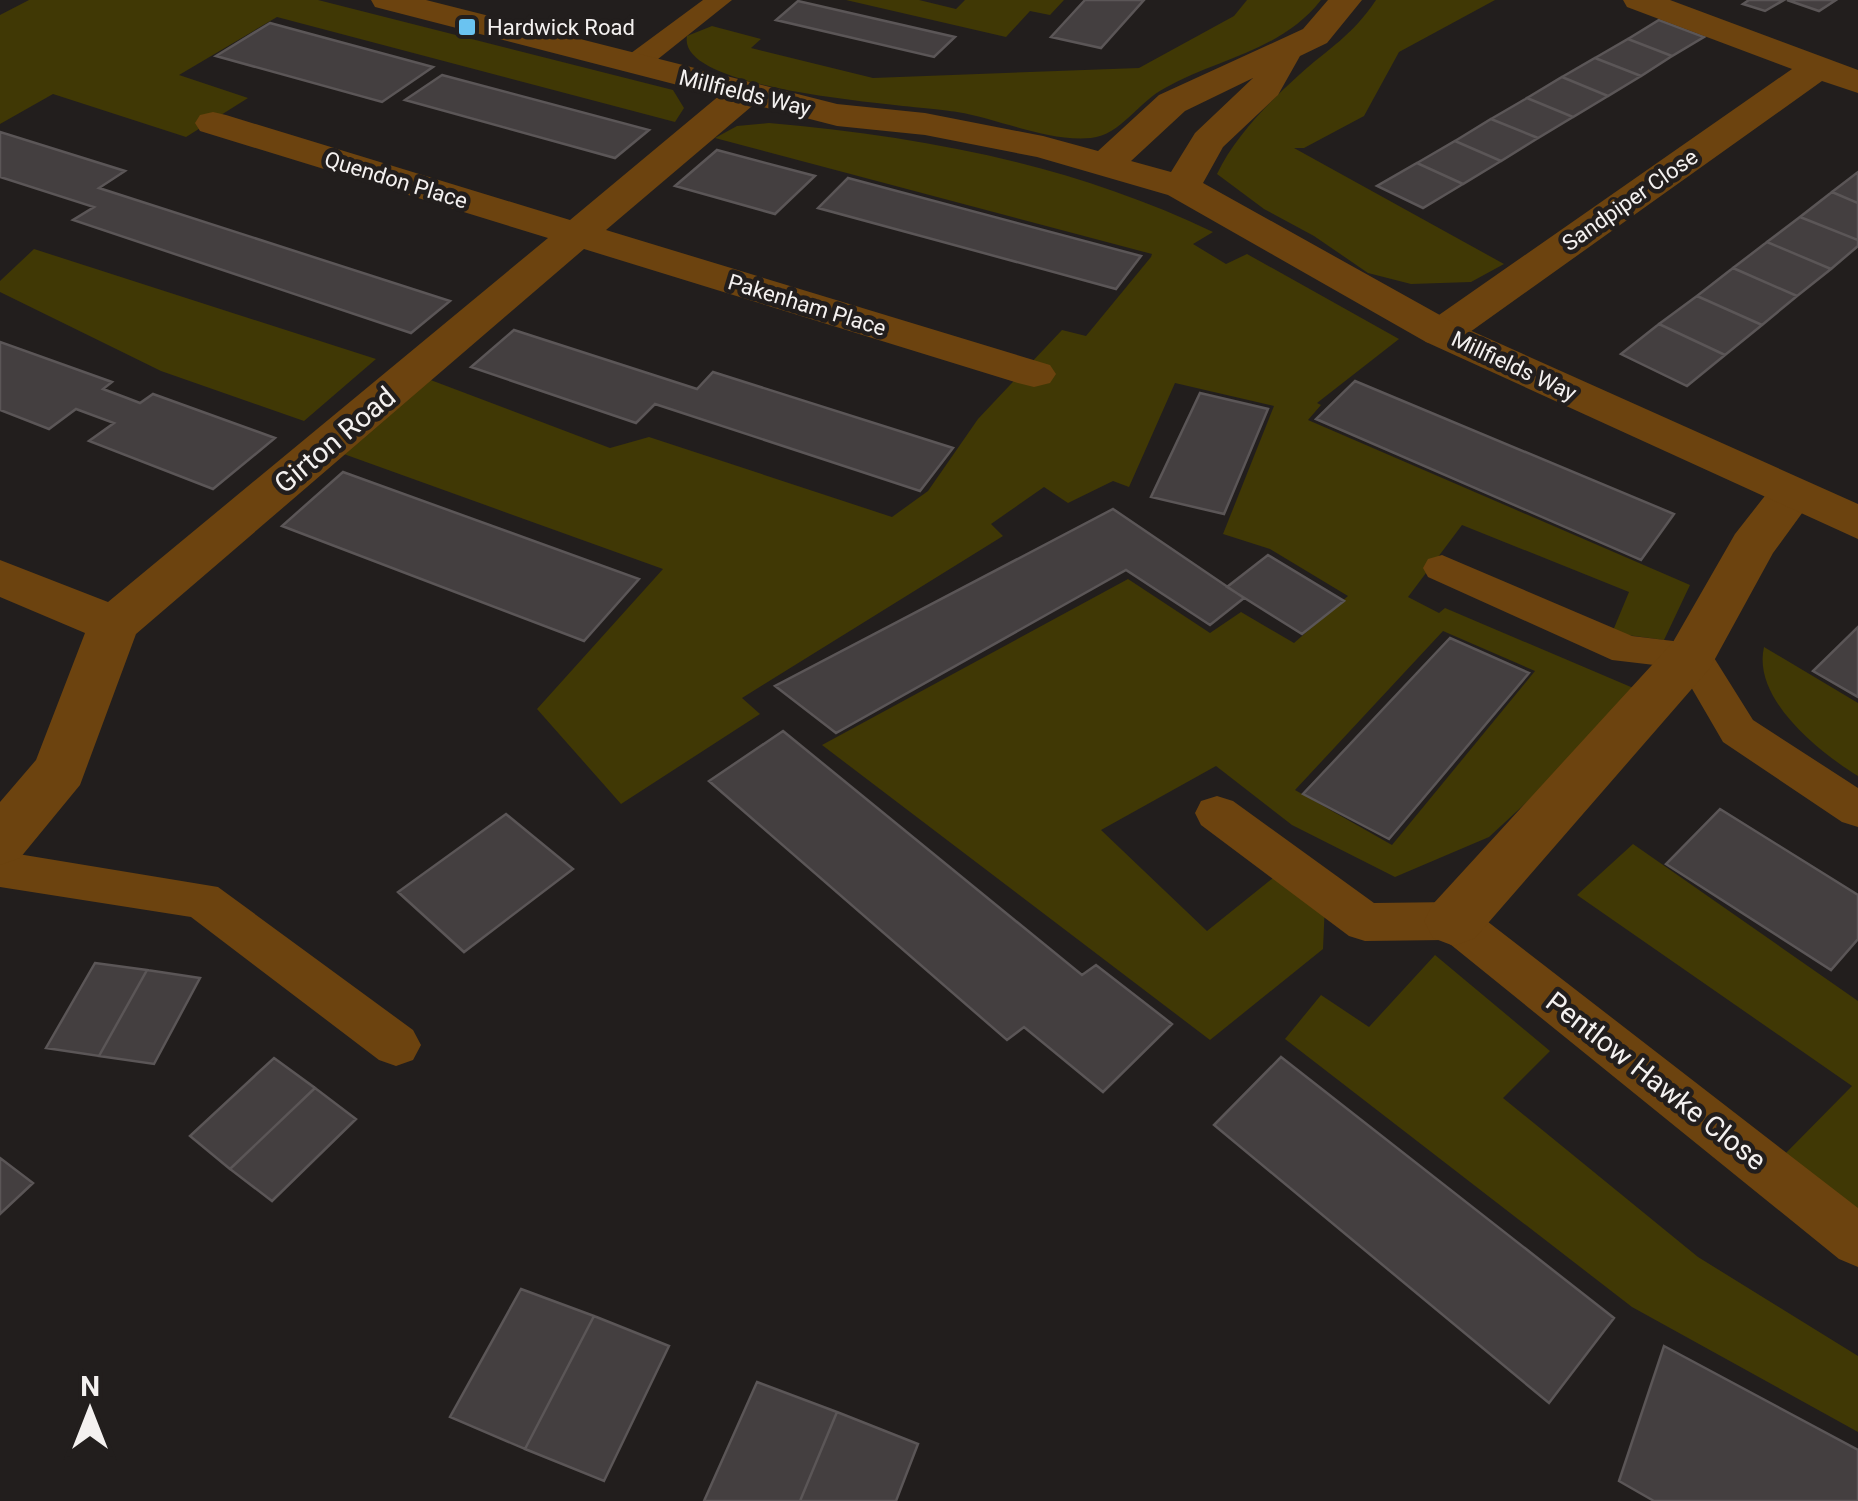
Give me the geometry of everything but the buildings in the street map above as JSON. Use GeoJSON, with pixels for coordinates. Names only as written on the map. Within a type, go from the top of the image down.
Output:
{"type":"FeatureCollection","features":[{"type":"Feature","properties":{"kind":"street","name":"Millfields Way"},"geometry":{"type":"LineString","coordinates":[[387,0],[837,115],[925,124],[1043,147],[1182,187],[1441,333],[1858,523]]}},
{"type":"Feature","properties":{"kind":"street"},"geometry":{"type":"LineString","coordinates":[[1106,164],[1172,103],[1315,36],[1346,0]]}},
{"type":"Feature","properties":{"kind":"street"},"geometry":{"type":"LineString","coordinates":[[1639,0],[1858,82]]}},
{"type":"Feature","properties":{"kind":"street"},"geometry":{"type":"LineString","coordinates":[[1182,187],[1208,141],[1265,87],[1288,51]]}},
{"type":"Feature","properties":{"kind":"street","name":"Sandpiper Close"},"geometry":{"type":"LineString","coordinates":[[1441,333],[1818,67]]}},
{"type":"Feature","properties":{"kind":"street","name":"Girton Road"},"geometry":{"type":"LineString","coordinates":[[0,842],[60,770],[114,625],[745,93]]}},
{"type":"Feature","properties":{"kind":"street","name":"Quendon Place"},"geometry":{"type":"LineString","coordinates":[[213,123],[580,236]]}},
{"type":"Feature","properties":{"kind":"street","name":"Pakenham Place"},"geometry":{"type":"LineString","coordinates":[[580,236],[1034,374]]}},
{"type":"Feature","properties":{"kind":"street"},"geometry":{"type":"LineString","coordinates":[[1454,921],[1692,655],[1752,546],[1792,494]]}},
{"type":"Feature","properties":{"kind":"street"},"geometry":{"type":"LineString","coordinates":[[0,577],[114,625]]}},
{"type":"Feature","properties":{"kind":"lane"},"geometry":{"type":"LineString","coordinates":[[633,65],[718,0]]}},
{"type":"Feature","properties":{"kind":"lane"},"geometry":{"type":"LineString","coordinates":[[1442,568],[1626,650],[1692,655],[1738,731],[1858,810]]}},
{"type":"Feature","properties":{"kind":"lane"},"geometry":{"type":"LineString","coordinates":[[1218,813],[1366,922],[1454,921]]}},
{"type":"Feature","properties":{"kind":"lane"},"geometry":{"type":"LineString","coordinates":[[0,869],[202,900],[396,1045]]}},
{"type":"Feature","properties":{"kind":"lane","name":"Pentlow Hawke Close"},"geometry":{"type":"LineString","coordinates":[[1454,921],[1858,1241]]}},
{"type":"Feature","properties":{"kind":"shaded area"},"geometry":{"type":"Polygon","coordinates":[[[29,0],[318,0],[673,90],[684,108],[675,122],[277,17],[179,75],[248,98],[186,137],[53,94],[0,124],[0,15],[29,0]]]}},
{"type":"Feature","properties":{"kind":"shaded area"},"geometry":{"type":"Polygon","coordinates":[[[846,0],[919,0],[956,9],[965,0],[1064,0],[1050,15],[1030,11],[1006,37],[846,0]]]}},
{"type":"Feature","properties":{"kind":"shaded area"},"geometry":{"type":"Polygon","coordinates":[[[1247,0],[1321,0],[1287,31],[1165,88],[1112,131],[1091,138],[1058,137],[957,112],[802,93],[757,83],[719,71],[694,55],[687,36],[712,26],[761,39],[751,48],[873,78],[1139,68],[1234,16],[1247,0]]]}},
{"type":"Feature","properties":{"kind":"shaded area"},"geometry":{"type":"Polygon","coordinates":[[[1376,0],[1495,0],[1399,52],[1364,116],[1304,148],[1294,148],[1504,264],[1471,282],[1411,284],[1368,273],[1314,236],[1264,209],[1217,174],[1232,147],[1263,110],[1349,33],[1376,0]]]}},
{"type":"Feature","properties":{"kind":"shaded area"},"geometry":{"type":"Polygon","coordinates":[[[769,123],[884,136],[996,157],[1106,188],[1213,232],[1193,244],[1226,264],[1247,254],[1399,339],[1317,403],[1321,405],[1308,420],[1690,585],[1664,640],[1612,633],[1629,592],[1462,525],[1408,597],[1439,613],[1445,608],[1645,693],[1489,837],[1395,877],[1292,825],[1216,766],[1101,830],[1207,931],[1283,870],[1325,903],[1323,949],[1210,1040],[822,745],[1128,579],[1210,633],[1241,612],[1294,643],[1348,596],[1270,549],[1223,534],[1274,406],[1175,383],[1129,487],[1113,481],[1068,503],[1044,487],[991,524],[1003,536],[742,698],[760,714],[621,804],[537,709],[663,569],[341,453],[428,379],[610,448],[649,437],[892,517],[928,491],[978,419],[1062,330],[1086,336],[1152,254],[715,138],[737,126],[769,123]],[[1443,631],[1295,790],[1392,845],[1535,671],[1443,631]]]}},
{"type":"Feature","properties":{"kind":"shaded area"},"geometry":{"type":"Polygon","coordinates":[[[34,249],[376,359],[304,421],[161,371],[0,292],[0,281],[34,249]]]}},
{"type":"Feature","properties":{"kind":"shaded area"},"geometry":{"type":"Polygon","coordinates":[[[1764,647],[1858,703],[1858,776],[1808,738],[1778,704],[1763,666],[1764,647]]]}},
{"type":"Feature","properties":{"kind":"shaded area"},"geometry":{"type":"Polygon","coordinates":[[[1633,844],[1858,1001],[1858,1214],[1783,1156],[1852,1086],[1577,895],[1633,844]]]}},
{"type":"Feature","properties":{"kind":"shaded area"},"geometry":{"type":"Polygon","coordinates":[[[1435,955],[1550,1051],[1503,1098],[1698,1257],[1858,1356],[1858,1432],[1632,1307],[1285,1039],[1321,995],[1369,1027],[1435,955]]]}},
{"type":"Feature","properties":{"kind":"place","name":"Hardwick Road"},"geometry":{"type":"Point","coordinates":[467,27]}}]}
